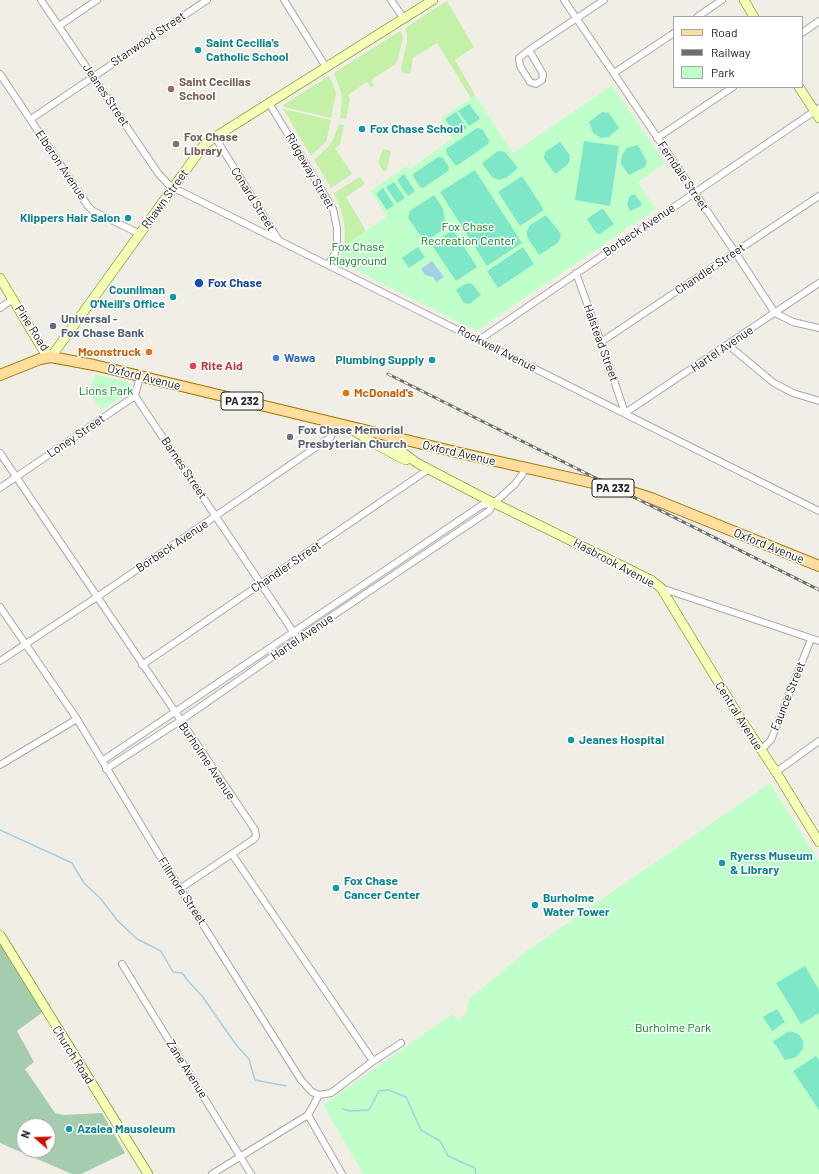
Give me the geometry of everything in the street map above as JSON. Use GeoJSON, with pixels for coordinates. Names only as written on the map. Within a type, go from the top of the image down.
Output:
{"type":"FeatureCollection","features":[{"type":"Feature","properties":{"kind":"main road","name":"Rhawn Street"},"geometry":{"type":"LineString","coordinates":[[51,357],[204,145],[434,0]]}},
{"type":"Feature","properties":{"kind":"main road"},"geometry":{"type":"LineString","coordinates":[[744,0],[753,16]]}},
{"type":"Feature","properties":{"kind":"main road"},"geometry":{"type":"LineString","coordinates":[[800,88],[818,112]]}},
{"type":"Feature","properties":{"kind":"main road","name":"Pine Road"},"geometry":{"type":"LineString","coordinates":[[0,278],[43,350],[51,357]]}},
{"type":"Feature","properties":{"kind":"main road","name":"Oxford Avenue"},"geometry":{"type":"LineString","coordinates":[[0,375],[40,359],[51,357],[63,358],[526,469],[639,494],[819,566]]}},
{"type":"Feature","properties":{"kind":"main road","name":"Hasbrook Avenue"},"geometry":{"type":"LineString","coordinates":[[340,424],[400,457],[417,463],[494,503],[651,580],[661,588]]}},
{"type":"Feature","properties":{"kind":"main road","name":"Hasbrook Avenue"},"geometry":{"type":"LineString","coordinates":[[398,438],[397,446],[399,450],[417,463]]}},
{"type":"Feature","properties":{"kind":"main road","name":"Central Avenue"},"geometry":{"type":"LineString","coordinates":[[661,588],[760,750],[776,772],[819,842]]}},
{"type":"Feature","properties":{"kind":"main road","name":"Church Road"},"geometry":{"type":"LineString","coordinates":[[0,935],[148,1174]]}},
{"type":"Feature","properties":{"kind":"street","name":"Jeanes Street"},"geometry":{"type":"LineString","coordinates":[[41,0],[158,173],[174,188]]}},
{"type":"Feature","properties":{"kind":"street"},"geometry":{"type":"LineString","coordinates":[[59,26],[97,0]]}},
{"type":"Feature","properties":{"kind":"street","name":"Stanwood Street"},"geometry":{"type":"LineString","coordinates":[[31,119],[207,0]]}},
{"type":"Feature","properties":{"kind":"street"},"geometry":{"type":"LineString","coordinates":[[284,0],[326,68]]}},
{"type":"Feature","properties":{"kind":"street"},"geometry":{"type":"LineString","coordinates":[[391,0],[404,19]]}},
{"type":"Feature","properties":{"kind":"street","name":"Ferndale Street"},"geometry":{"type":"LineString","coordinates":[[564,0],[775,313]]}},
{"type":"Feature","properties":{"kind":"street"},"geometry":{"type":"LineString","coordinates":[[529,50],[543,74],[542,80],[536,84],[530,82],[519,62],[519,58],[529,50],[604,0]]}},
{"type":"Feature","properties":{"kind":"street"},"geometry":{"type":"LineString","coordinates":[[698,16],[722,0]]}},
{"type":"Feature","properties":{"kind":"street"},"geometry":{"type":"LineString","coordinates":[[803,32],[819,21]]}},
{"type":"Feature","properties":{"kind":"street"},"geometry":{"type":"LineString","coordinates":[[614,73],[673,33]]}},
{"type":"Feature","properties":{"kind":"street","name":"Elberon Avenue"},"geometry":{"type":"LineString","coordinates":[[0,74],[88,206],[93,211],[104,217],[140,234]]}},
{"type":"Feature","properties":{"kind":"street"},"geometry":{"type":"LineString","coordinates":[[657,138],[732,88]]}},
{"type":"Feature","properties":{"kind":"street","name":"Ridgeway Street"},"geometry":{"type":"LineString","coordinates":[[269,103],[333,209],[338,228],[337,241],[335,253],[328,265]]}},
{"type":"Feature","properties":{"kind":"street","name":"Borbeck Avenue"},"geometry":{"type":"LineString","coordinates":[[479,340],[694,193],[818,112]]}},
{"type":"Feature","properties":{"kind":"street","name":"Conard Street"},"geometry":{"type":"LineString","coordinates":[[215,137],[279,240]]}},
{"type":"Feature","properties":{"kind":"street","name":"Rockwell Avenue"},"geometry":{"type":"LineString","coordinates":[[174,188],[819,511]]}},
{"type":"Feature","properties":{"kind":"street","name":"Chandler Street"},"geometry":{"type":"LineString","coordinates":[[601,342],[819,196]]}},
{"type":"Feature","properties":{"kind":"street","name":"Halstead Street"},"geometry":{"type":"LineString","coordinates":[[576,273],[625,413]]}},
{"type":"Feature","properties":{"kind":"street","name":"Hartel Avenue"},"geometry":{"type":"LineString","coordinates":[[625,413],[819,283]]}},
{"type":"Feature","properties":{"kind":"street"},"geometry":{"type":"LineString","coordinates":[[0,308],[13,299]]}},
{"type":"Feature","properties":{"kind":"street"},"geometry":{"type":"LineString","coordinates":[[775,313],[793,322],[819,328]]}},
{"type":"Feature","properties":{"kind":"street"},"geometry":{"type":"LineString","coordinates":[[728,345],[774,383],[793,393],[819,401]]}},
{"type":"Feature","properties":{"kind":"street"},"geometry":{"type":"LineString","coordinates":[[135,396],[140,376]]}},
{"type":"Feature","properties":{"kind":"street","name":"Loney Street"},"geometry":{"type":"LineString","coordinates":[[0,488],[135,396]]}},
{"type":"Feature","properties":{"kind":"street","name":"Barnes Street"},"geometry":{"type":"LineString","coordinates":[[135,396],[298,639]]}},
{"type":"Feature","properties":{"kind":"street","name":"Borbeck Avenue"},"geometry":{"type":"LineString","coordinates":[[0,661],[97,597],[331,437],[340,424]]}},
{"type":"Feature","properties":{"kind":"street","name":"Burholme Avenue"},"geometry":{"type":"LineString","coordinates":[[0,454],[255,830],[256,836],[254,839],[181,888]]}},
{"type":"Feature","properties":{"kind":"street","name":"Chandler Street"},"geometry":{"type":"LineString","coordinates":[[142,665],[429,469]]}},
{"type":"Feature","properties":{"kind":"street","name":"Hartel Avenue"},"geometry":{"type":"LineString","coordinates":[[106,769],[180,721],[298,639],[489,512],[494,503],[515,484],[526,469]]}},
{"type":"Feature","properties":{"kind":"street","name":"Hartel Avenue"},"geometry":{"type":"LineString","coordinates":[[102,761],[482,505],[494,503]]}},
{"type":"Feature","properties":{"kind":"street","name":"Hasbrook Avenue"},"geometry":{"type":"LineString","coordinates":[[661,588],[819,642]]}},
{"type":"Feature","properties":{"kind":"street","name":"Fillmore Street"},"geometry":{"type":"LineString","coordinates":[[0,607],[77,719],[106,769],[301,1080],[312,1092],[319,1095]]}},
{"type":"Feature","properties":{"kind":"street","name":"Faunce Street"},"geometry":{"type":"LineString","coordinates":[[760,750],[771,740],[811,639]]}},
{"type":"Feature","properties":{"kind":"street"},"geometry":{"type":"LineString","coordinates":[[0,765],[77,719]]}},
{"type":"Feature","properties":{"kind":"street"},"geometry":{"type":"LineString","coordinates":[[776,772],[819,741]]}},
{"type":"Feature","properties":{"kind":"street"},"geometry":{"type":"LineString","coordinates":[[232,854],[373,1061]]}},
{"type":"Feature","properties":{"kind":"street","name":"Zane Avenue"},"geometry":{"type":"LineString","coordinates":[[122,964],[251,1174]]}},
{"type":"Feature","properties":{"kind":"street"},"geometry":{"type":"LineString","coordinates":[[212,1174],[308,1115],[319,1095],[331,1093],[373,1061],[401,1044]]}},
{"type":"Feature","properties":{"kind":"street"},"geometry":{"type":"LineString","coordinates":[[308,1115],[342,1174]]}},
{"type":"Feature","properties":{"kind":"green space"},"geometry":{"type":"Polygon","coordinates":[[[447,1],[474,47],[455,60],[475,95],[471,98],[437,43],[413,58],[409,73],[406,74],[402,72],[401,68],[407,42],[405,28],[447,1]]]}},
{"type":"Feature","properties":{"kind":"green space"},"geometry":{"type":"Polygon","coordinates":[[[400,31],[403,38],[397,62],[371,80],[374,85],[371,87],[367,82],[348,95],[350,99],[346,119],[340,118],[342,101],[341,92],[334,73],[400,31]]]}},
{"type":"Feature","properties":{"kind":"green space"},"geometry":{"type":"Polygon","coordinates":[[[329,76],[336,94],[331,118],[284,107],[283,105],[329,76]]]}},
{"type":"Feature","properties":{"kind":"green space","name":"Fox Chase Recreation Center"},"geometry":{"type":"Polygon","coordinates":[[[612,85],[665,163],[638,183],[656,209],[476,331],[342,262],[341,257],[343,247],[387,216],[370,191],[405,167],[411,168],[452,139],[441,121],[442,118],[475,95],[513,153],[612,85]]]}},
{"type":"Feature","properties":{"kind":"green space"},"geometry":{"type":"Polygon","coordinates":[[[469,104],[480,119],[469,126],[458,111],[469,104]]]}},
{"type":"Feature","properties":{"kind":"green space"},"geometry":{"type":"Polygon","coordinates":[[[283,109],[331,120],[326,142],[311,156],[283,109]]]}},
{"type":"Feature","properties":{"kind":"green space"},"geometry":{"type":"Polygon","coordinates":[[[456,112],[467,128],[456,135],[445,119],[456,112]]]}},
{"type":"Feature","properties":{"kind":"green space"},"geometry":{"type":"Polygon","coordinates":[[[602,112],[609,113],[619,128],[609,137],[601,138],[593,133],[589,122],[602,112]]]}},
{"type":"Feature","properties":{"kind":"green space"},"geometry":{"type":"Polygon","coordinates":[[[339,124],[344,125],[340,145],[335,148],[352,174],[331,188],[314,160],[333,140],[339,124]]]}},
{"type":"Feature","properties":{"kind":"green space"},"geometry":{"type":"Polygon","coordinates":[[[477,128],[482,129],[489,140],[488,144],[458,165],[455,165],[447,154],[446,149],[477,128]]]}},
{"type":"Feature","properties":{"kind":"green space"},"geometry":{"type":"Polygon","coordinates":[[[584,141],[619,146],[610,206],[575,200],[584,141]]]}},
{"type":"Feature","properties":{"kind":"green space"},"geometry":{"type":"Polygon","coordinates":[[[560,142],[569,154],[570,160],[567,165],[555,174],[544,158],[545,152],[560,142]]]}},
{"type":"Feature","properties":{"kind":"green space"},"geometry":{"type":"Polygon","coordinates":[[[638,145],[647,162],[645,167],[629,175],[621,164],[622,155],[627,148],[638,145]]]}},
{"type":"Feature","properties":{"kind":"green space"},"geometry":{"type":"Polygon","coordinates":[[[383,149],[391,151],[387,170],[384,172],[378,163],[383,149]]]}},
{"type":"Feature","properties":{"kind":"green space"},"geometry":{"type":"Polygon","coordinates":[[[498,151],[505,152],[518,168],[506,178],[499,180],[492,177],[482,163],[498,151]]]}},
{"type":"Feature","properties":{"kind":"green space"},"geometry":{"type":"Polygon","coordinates":[[[438,157],[443,158],[449,167],[448,171],[423,188],[420,187],[413,174],[438,157]]]}},
{"type":"Feature","properties":{"kind":"green space"},"geometry":{"type":"Polygon","coordinates":[[[475,170],[522,243],[487,266],[440,192],[475,170]]]}},
{"type":"Feature","properties":{"kind":"green space"},"geometry":{"type":"Polygon","coordinates":[[[404,174],[415,191],[408,196],[397,180],[404,174]]]}},
{"type":"Feature","properties":{"kind":"green space"},"geometry":{"type":"Polygon","coordinates":[[[522,176],[544,210],[520,226],[498,192],[522,176]]]}},
{"type":"Feature","properties":{"kind":"green space"},"geometry":{"type":"Polygon","coordinates":[[[360,177],[365,184],[346,197],[366,231],[343,247],[345,237],[344,222],[334,193],[360,177]]]}},
{"type":"Feature","properties":{"kind":"green space"},"geometry":{"type":"Polygon","coordinates":[[[394,182],[405,198],[397,203],[386,187],[394,182]]]}},
{"type":"Feature","properties":{"kind":"green space"},"geometry":{"type":"Polygon","coordinates":[[[383,188],[394,205],[387,210],[376,194],[383,188]]]}},
{"type":"Feature","properties":{"kind":"green space"},"geometry":{"type":"Polygon","coordinates":[[[634,194],[642,204],[641,206],[630,211],[627,205],[629,197],[634,194]]]}},
{"type":"Feature","properties":{"kind":"green space"},"geometry":{"type":"Polygon","coordinates":[[[434,195],[443,209],[445,222],[440,232],[425,242],[408,218],[410,211],[434,195]]]}},
{"type":"Feature","properties":{"kind":"green space"},"geometry":{"type":"Polygon","coordinates":[[[603,209],[614,224],[600,234],[596,233],[587,219],[603,209]]]}},
{"type":"Feature","properties":{"kind":"green space"},"geometry":{"type":"Polygon","coordinates":[[[546,215],[561,234],[559,242],[539,255],[527,237],[527,231],[530,225],[546,215]]]}},
{"type":"Feature","properties":{"kind":"green space"},"geometry":{"type":"Polygon","coordinates":[[[453,230],[477,267],[456,281],[431,244],[453,230]]]}},
{"type":"Feature","properties":{"kind":"green space"},"geometry":{"type":"Polygon","coordinates":[[[418,247],[425,257],[409,268],[402,258],[418,247]]]}},
{"type":"Feature","properties":{"kind":"green space"},"geometry":{"type":"Polygon","coordinates":[[[523,247],[534,264],[498,288],[487,271],[523,247]]]}},
{"type":"Feature","properties":{"kind":"green space"},"geometry":{"type":"Polygon","coordinates":[[[470,283],[481,295],[469,304],[464,303],[456,290],[465,284],[470,283]]]}},
{"type":"Feature","properties":{"kind":"green space","name":"Lions Park"},"geometry":{"type":"Polygon","coordinates":[[[95,374],[131,383],[130,392],[101,410],[89,392],[95,374]]]}},
{"type":"Feature","properties":{"kind":"green space","name":"Burholme Park"},"geometry":{"type":"Polygon","coordinates":[[[770,783],[819,861],[819,1174],[363,1174],[323,1105],[452,1014],[458,1021],[466,1014],[468,1000],[528,950],[770,783]]]}},
{"type":"Feature","properties":{"kind":"green space"},"geometry":{"type":"Polygon","coordinates":[[[0,942],[43,1012],[17,1031],[34,1062],[25,1069],[55,1113],[63,1115],[102,1113],[125,1153],[81,1174],[72,1174],[35,1158],[56,1158],[56,1118],[16,1118],[16,1150],[0,1143],[0,942]]]}},
{"type":"Feature","properties":{"kind":"green space"},"geometry":{"type":"Polygon","coordinates":[[[805,966],[819,990],[819,1013],[801,1024],[776,983],[805,966]]]}},
{"type":"Feature","properties":{"kind":"green space"},"geometry":{"type":"Polygon","coordinates":[[[777,1009],[785,1022],[772,1031],[763,1017],[777,1009]]]}},
{"type":"Feature","properties":{"kind":"green space"},"geometry":{"type":"Polygon","coordinates":[[[789,1031],[798,1034],[801,1037],[803,1049],[796,1057],[785,1060],[776,1045],[773,1043],[774,1040],[789,1031]]]}},
{"type":"Feature","properties":{"kind":"green space"},"geometry":{"type":"Polygon","coordinates":[[[816,1056],[819,1060],[819,1110],[793,1071],[816,1056]]]}},
{"type":"Feature","properties":{"kind":"water"},"geometry":{"type":"Polygon","coordinates":[[[432,261],[444,277],[436,282],[433,277],[425,275],[421,269],[432,261]]]}},
{"type":"Feature","properties":{"kind":"waterway"},"geometry":{"type":"LineString","coordinates":[[0,830],[72,863],[84,883],[101,899],[117,920],[137,939],[161,951],[173,972],[182,973],[202,996],[237,1046],[249,1059],[255,1080],[286,1086]]}},
{"type":"Feature","properties":{"kind":"waterway"},"geometry":{"type":"LineString","coordinates":[[343,1109],[350,1111],[369,1110],[379,1091],[389,1090],[406,1097],[421,1130],[440,1141],[448,1156],[475,1168],[476,1174]]}},
{"type":"Feature","properties":{"kind":"railway"},"geometry":{"type":"LineString","coordinates":[[388,374],[819,590]]}},
{"type":"Feature","properties":{"kind":"place","name":"Saint Cecilia's Catholic School"},"geometry":{"type":"Point","coordinates":[198,50]}},
{"type":"Feature","properties":{"kind":"place","name":"Saint Cecilias School"},"geometry":{"type":"Point","coordinates":[171,89]}},
{"type":"Feature","properties":{"kind":"place","name":"Fox Chase School"},"geometry":{"type":"Point","coordinates":[362,129]}},
{"type":"Feature","properties":{"kind":"place","name":"Fox Chase Library"},"geometry":{"type":"Point","coordinates":[176,144]}},
{"type":"Feature","properties":{"kind":"place","name":"Klippers Hair Salon"},"geometry":{"type":"Point","coordinates":[128,218]}},
{"type":"Feature","properties":{"kind":"place","name":"Fox Chase"},"geometry":{"type":"Point","coordinates":[199,283]}},
{"type":"Feature","properties":{"kind":"place","name":"Counilman O'Neill's Office"},"geometry":{"type":"Point","coordinates":[173,297]}},
{"type":"Feature","properties":{"kind":"place","name":"Universal - Fox Chase Bank"},"geometry":{"type":"Point","coordinates":[53,326]}},
{"type":"Feature","properties":{"kind":"place","name":"Moonstruck"},"geometry":{"type":"Point","coordinates":[149,352]}},
{"type":"Feature","properties":{"kind":"place","name":"Wawa"},"geometry":{"type":"Point","coordinates":[276,358]}},
{"type":"Feature","properties":{"kind":"place","name":"Plumbing Supply"},"geometry":{"type":"Point","coordinates":[432,360]}},
{"type":"Feature","properties":{"kind":"place","name":"Rite Aid"},"geometry":{"type":"Point","coordinates":[193,366]}},
{"type":"Feature","properties":{"kind":"place","name":"McDonald's"},"geometry":{"type":"Point","coordinates":[346,393]}},
{"type":"Feature","properties":{"kind":"place","name":"Fox Chase Memorial Presbyterian Church"},"geometry":{"type":"Point","coordinates":[290,437]}},
{"type":"Feature","properties":{"kind":"place","name":"Jeanes Hospital"},"geometry":{"type":"Point","coordinates":[571,740]}},
{"type":"Feature","properties":{"kind":"place","name":"Ryerss Museum & Library"},"geometry":{"type":"Point","coordinates":[722,863]}},
{"type":"Feature","properties":{"kind":"place","name":"Fox Chase Cancer Center"},"geometry":{"type":"Point","coordinates":[336,888]}},
{"type":"Feature","properties":{"kind":"place","name":"Burholme Water Tower"},"geometry":{"type":"Point","coordinates":[535,905]}},
{"type":"Feature","properties":{"kind":"place","name":"Azalea Mausoleum"},"geometry":{"type":"Point","coordinates":[69,1129]}},
{"type":"Feature","properties":{"kind":"park label","name":"Fox Chase Playground"},"geometry":{"type":"Point","coordinates":[358,254]}}]}
